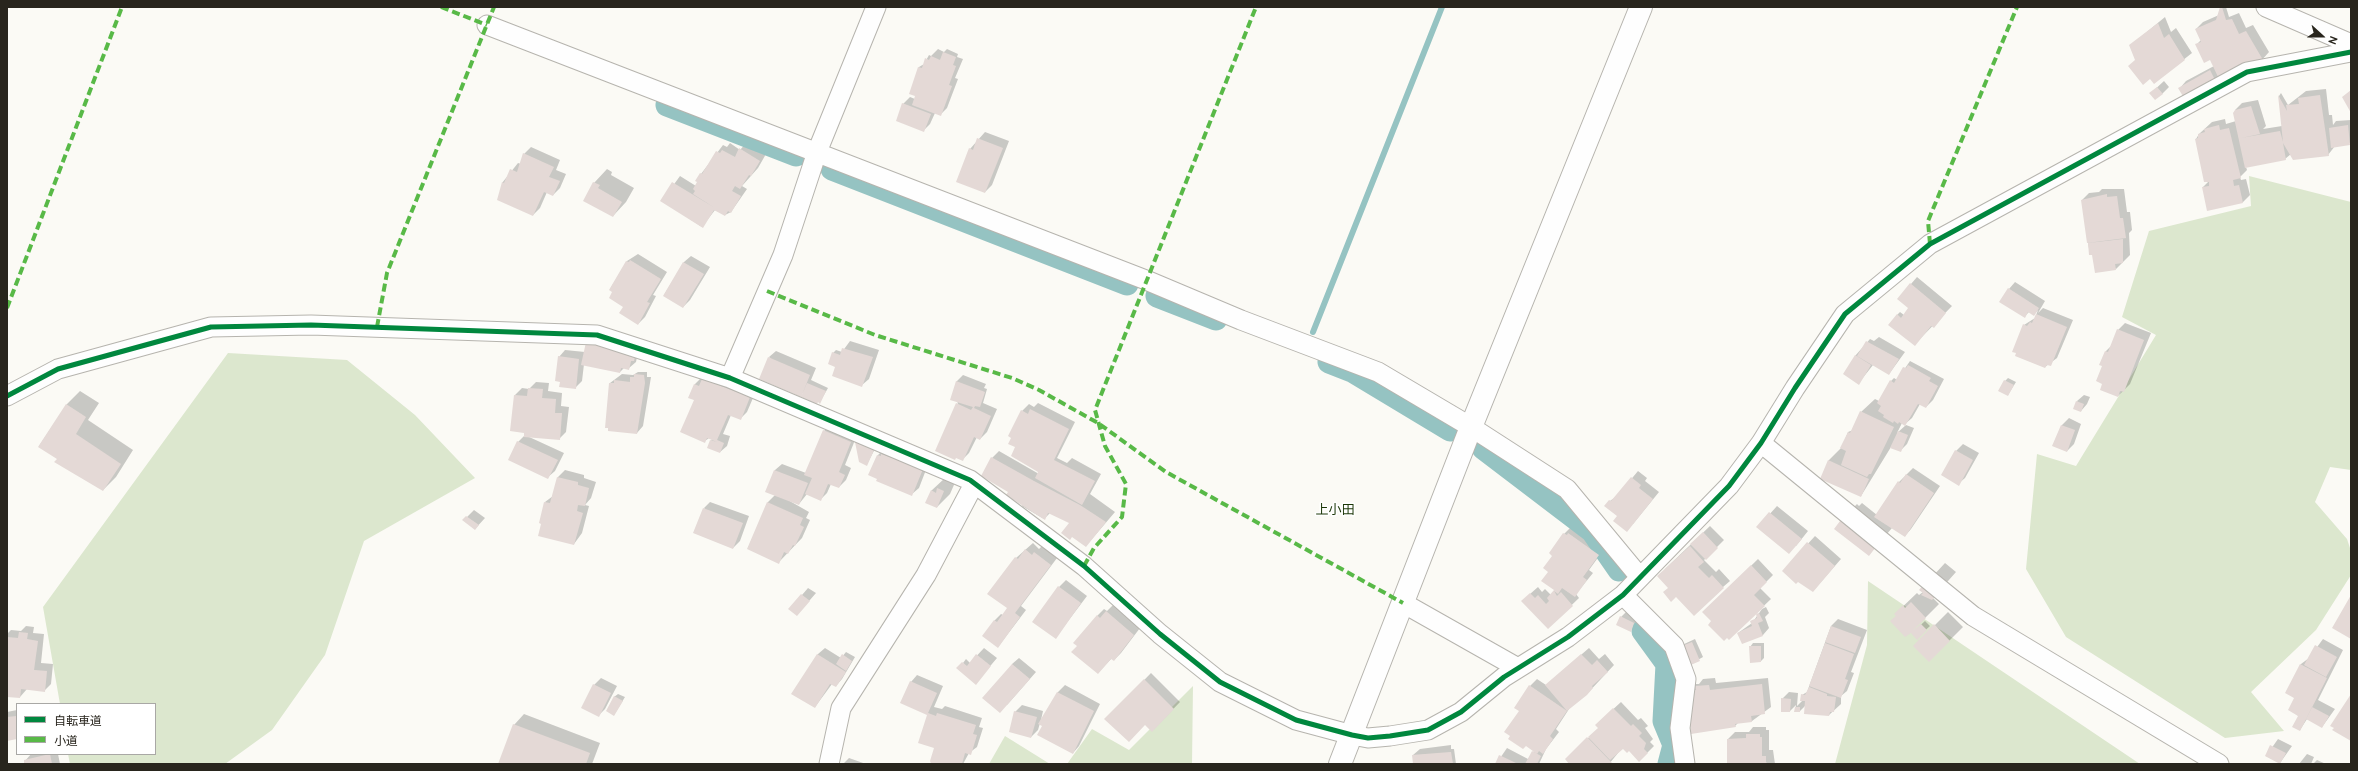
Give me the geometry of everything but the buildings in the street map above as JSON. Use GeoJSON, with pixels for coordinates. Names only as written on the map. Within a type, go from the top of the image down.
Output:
{"type":"FeatureCollection","features":[{"type":"Feature","properties":{"kind":"street"},"geometry":{"type":"LineString","coordinates":[[730,378],[783,254],[817,152],[876,7]]}},
{"type":"Feature","properties":{"kind":"street"},"geometry":{"type":"LineString","coordinates":[[1340,764],[1472,427],[1641,7]]}},
{"type":"Feature","properties":{"kind":"street"},"geometry":{"type":"LineString","coordinates":[[2266,7],[2351,44]]}},
{"type":"Feature","properties":{"kind":"street"},"geometry":{"type":"LineString","coordinates":[[487,25],[817,152],[1378,372],[1472,427],[1567,488],[1639,576]]}},
{"type":"Feature","properties":{"kind":"street"},"geometry":{"type":"LineString","coordinates":[[7,396],[58,369],[211,327],[319,326],[597,335],[730,378],[974,484],[1084,566],[1160,634],[1220,682],[1296,720],[1368,738],[1428,730],[1461,712],[1504,677],[1568,637],[1623,595],[1639,576],[1729,486],[1761,443],[1795,388],[1845,314],[1930,244],[2247,72],[2351,52]]}},
{"type":"Feature","properties":{"kind":"street"},"geometry":{"type":"LineString","coordinates":[[1761,443],[1973,616],[2219,764]]}},
{"type":"Feature","properties":{"kind":"street"},"geometry":{"type":"LineString","coordinates":[[830,764],[841,708],[926,575],[974,484]]}},
{"type":"Feature","properties":{"kind":"street"},"geometry":{"type":"LineString","coordinates":[[1623,595],[1674,646],[1686,679],[1680,728],[1685,764]]}},
{"type":"Feature","properties":{"kind":"street"},"geometry":{"type":"LineString","coordinates":[[1403,603],[1518,668]]}},
{"type":"Feature","properties":{"kind":"green space"},"geometry":{"type":"Polygon","coordinates":[[[2249,176],[2351,202],[2351,470],[2330,467],[2315,502],[2347,539],[2351,551],[2351,575],[2316,630],[2251,692],[2284,731],[2225,738],[2066,637],[2026,569],[2037,454],[2076,466],[2156,335],[2122,317],[2149,231],[2251,206],[2249,176]]]}},
{"type":"Feature","properties":{"kind":"green space"},"geometry":{"type":"Polygon","coordinates":[[[228,353],[347,360],[415,415],[475,478],[364,541],[325,655],[272,730],[225,764],[70,764],[68,755],[156,755],[156,703],[60,703],[43,607],[228,353]]]}},
{"type":"Feature","properties":{"kind":"green space"},"geometry":{"type":"Polygon","coordinates":[[[1868,581],[2140,764],[1835,764],[1867,645],[1868,581]]]}},
{"type":"Feature","properties":{"kind":"green space"},"geometry":{"type":"Polygon","coordinates":[[[1193,686],[1192,764],[1067,764],[1092,729],[1129,750],[1193,686]]]}},
{"type":"Feature","properties":{"kind":"green space"},"geometry":{"type":"Polygon","coordinates":[[[1005,736],[1050,764],[989,764],[1005,736]]]}},
{"type":"Feature","properties":{"kind":"waterway"},"geometry":{"type":"LineString","coordinates":[[1313,332],[1442,7]]}},
{"type":"Feature","properties":{"kind":"waterway"},"geometry":{"type":"LineString","coordinates":[[667,105],[796,155]]}},
{"type":"Feature","properties":{"kind":"waterway"},"geometry":{"type":"LineString","coordinates":[[832,169],[1127,284]]}},
{"type":"Feature","properties":{"kind":"waterway"},"geometry":{"type":"LineString","coordinates":[[1157,296],[1216,319]]}},
{"type":"Feature","properties":{"kind":"waterway"},"geometry":{"type":"LineString","coordinates":[[1329,362],[1352,371],[1450,430]]}},
{"type":"Feature","properties":{"kind":"waterway"},"geometry":{"type":"LineString","coordinates":[[1483,448],[1592,531],[1619,570]]}},
{"type":"Feature","properties":{"kind":"waterway"},"geometry":{"type":"LineString","coordinates":[[1643,631],[1667,664],[1664,721],[1674,745],[1669,764]]}},
{"type":"Feature","properties":{"kind":"marked path"},"geometry":{"type":"LineString","coordinates":[[7,308],[122,7]]}},
{"type":"Feature","properties":{"kind":"marked path"},"geometry":{"type":"LineString","coordinates":[[441,7],[487,25]]}},
{"type":"Feature","properties":{"kind":"marked path"},"geometry":{"type":"LineString","coordinates":[[377,327],[387,273],[494,7]]}},
{"type":"Feature","properties":{"kind":"marked path"},"geometry":{"type":"LineString","coordinates":[[1084,566],[1094,548],[1122,517],[1126,484],[1105,446],[1095,410],[1256,7]]}},
{"type":"Feature","properties":{"kind":"marked path"},"geometry":{"type":"LineString","coordinates":[[1930,244],[1928,221],[2017,7]]}},
{"type":"Feature","properties":{"kind":"marked path"},"geometry":{"type":"LineString","coordinates":[[767,291],[875,335],[1012,378],[1039,390],[1098,423],[1166,472],[1403,603]]}},
{"type":"Feature","properties":{"kind":"cycle path"},"geometry":{"type":"LineString","coordinates":[[7,396],[58,369],[211,327],[311,325],[597,335],[730,378],[970,480],[1084,566],[1160,634],[1220,682],[1296,720],[1368,738],[1390,736],[1428,730],[1461,712],[1504,677],[1568,637],[1623,595],[1729,486],[1761,443],[1795,388],[1845,314],[1930,244],[2247,72],[2351,52]]}},
{"type":"Feature","properties":{"kind":"district","name":"上小田"},"geometry":{"type":"Point","coordinates":[1335,510]}}]}
